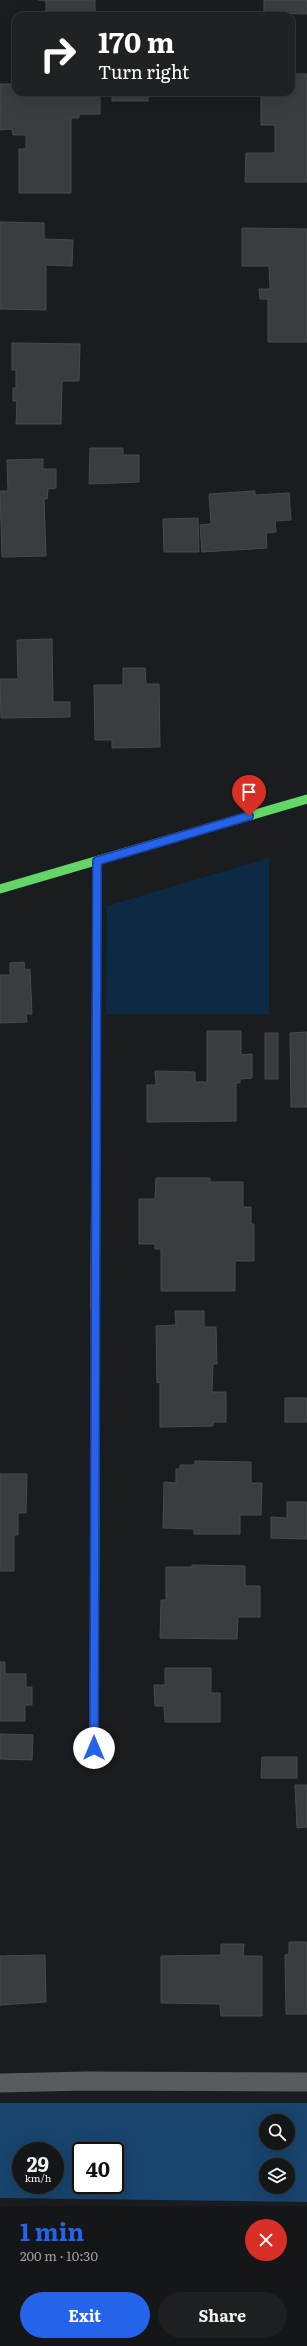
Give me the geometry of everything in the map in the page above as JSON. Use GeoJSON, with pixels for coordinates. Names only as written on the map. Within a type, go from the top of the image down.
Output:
{"type":"FeatureCollection","features":[{"type":"Feature","properties":{"kind":"street"},"geometry":{"type":"LineString","coordinates":[[0,889],[307,799]]}},
{"type":"Feature","properties":{"kind":"street"},"geometry":{"type":"LineString","coordinates":[[94,1748],[97,861]]}},
{"type":"Feature","properties":{"kind":"lane"},"geometry":{"type":"LineString","coordinates":[[0,2083],[87,2081],[307,2082]]}},
{"type":"Feature","properties":{"kind":"shaded area"},"geometry":{"type":"Polygon","coordinates":[[[269,858],[269,1014],[106,1014],[107,906],[269,858]]]}},
{"type":"Feature","properties":{"kind":"shaded area"},"geometry":{"type":"Polygon","coordinates":[[[0,2103],[307,2103],[307,2202],[0,2198],[0,2103]]]}},
{"type":"Feature","properties":{"kind":"building"},"geometry":{"type":"Polygon","coordinates":[[[46,0],[95,0],[95,12],[46,12],[46,0]]]}},
{"type":"Feature","properties":{"kind":"building"},"geometry":{"type":"Polygon","coordinates":[[[264,0],[307,0],[307,14],[295,14],[295,12],[264,12],[264,0]]]}},
{"type":"Feature","properties":{"kind":"building"},"geometry":{"type":"Polygon","coordinates":[[[295,74],[307,74],[307,182],[245,182],[246,153],[275,153],[275,125],[261,125],[261,96],[295,96],[295,74]]]}},
{"type":"Feature","properties":{"kind":"building"},"geometry":{"type":"Polygon","coordinates":[[[0,84],[12,84],[12,96],[100,96],[100,114],[79,114],[79,118],[71,118],[71,193],[19,193],[19,149],[26,149],[26,135],[13,135],[12,129],[0,130],[0,84]]]}},
{"type":"Feature","properties":{"kind":"building"},"geometry":{"type":"Polygon","coordinates":[[[112,96],[148,96],[148,101],[112,101],[112,96]]]}},
{"type":"Feature","properties":{"kind":"building"},"geometry":{"type":"Polygon","coordinates":[[[0,222],[44,223],[44,239],[73,240],[72,266],[46,265],[46,310],[0,309],[0,222]]]}},
{"type":"Feature","properties":{"kind":"building"},"geometry":{"type":"Polygon","coordinates":[[[242,228],[307,229],[307,342],[268,342],[268,299],[260,299],[259,289],[270,289],[269,266],[242,266],[242,228]]]}},
{"type":"Feature","properties":{"kind":"building"},"geometry":{"type":"Polygon","coordinates":[[[12,343],[80,344],[79,381],[62,381],[61,424],[16,424],[17,401],[13,401],[13,388],[16,388],[16,370],[12,370],[12,343]]]}},
{"type":"Feature","properties":{"kind":"building"},"geometry":{"type":"Polygon","coordinates":[[[90,448],[123,448],[123,455],[139,455],[139,482],[89,484],[90,448]]]}},
{"type":"Feature","properties":{"kind":"building"},"geometry":{"type":"Polygon","coordinates":[[[43,459],[43,469],[56,469],[56,488],[48,489],[47,499],[44,499],[46,556],[2,557],[0,491],[8,491],[7,460],[43,459]]]}},
{"type":"Feature","properties":{"kind":"building"},"geometry":{"type":"Polygon","coordinates":[[[255,491],[255,495],[289,493],[291,520],[275,521],[276,532],[266,533],[267,548],[202,552],[200,525],[211,524],[209,494],[255,491]]]}},
{"type":"Feature","properties":{"kind":"building"},"geometry":{"type":"Polygon","coordinates":[[[198,518],[199,552],[164,552],[163,519],[198,518]]]}},
{"type":"Feature","properties":{"kind":"building"},"geometry":{"type":"Polygon","coordinates":[[[52,639],[53,702],[70,702],[70,717],[1,718],[0,679],[18,679],[17,640],[52,639]]]}},
{"type":"Feature","properties":{"kind":"building"},"geometry":{"type":"Polygon","coordinates":[[[123,668],[145,668],[146,684],[159,684],[160,747],[112,748],[112,740],[95,740],[94,685],[123,685],[123,668]]]}},
{"type":"Feature","properties":{"kind":"building"},"geometry":{"type":"Polygon","coordinates":[[[24,962],[25,970],[30,969],[32,1014],[26,1014],[27,1022],[0,1023],[0,975],[10,975],[10,963],[24,962]]]}},
{"type":"Feature","properties":{"kind":"building"},"geometry":{"type":"Polygon","coordinates":[[[207,1031],[241,1031],[241,1055],[252,1054],[252,1078],[240,1079],[240,1083],[236,1083],[236,1121],[147,1122],[147,1085],[156,1085],[155,1071],[195,1072],[195,1082],[207,1082],[207,1031]]]}},
{"type":"Feature","properties":{"kind":"building"},"geometry":{"type":"Polygon","coordinates":[[[307,1032],[307,1107],[291,1107],[290,1033],[307,1032]]]}},
{"type":"Feature","properties":{"kind":"building"},"geometry":{"type":"Polygon","coordinates":[[[265,1033],[278,1033],[278,1079],[265,1079],[265,1033]]]}},
{"type":"Feature","properties":{"kind":"building"},"geometry":{"type":"Polygon","coordinates":[[[156,1178],[210,1178],[210,1182],[243,1182],[243,1207],[251,1207],[251,1224],[254,1224],[254,1261],[235,1261],[235,1291],[161,1291],[161,1249],[155,1249],[155,1244],[139,1244],[139,1199],[155,1199],[156,1178]]]}},
{"type":"Feature","properties":{"kind":"building"},"geometry":{"type":"Polygon","coordinates":[[[175,1311],[204,1311],[204,1327],[216,1327],[217,1364],[213,1364],[212,1392],[226,1392],[226,1422],[213,1422],[213,1426],[160,1427],[160,1382],[157,1383],[156,1326],[176,1325],[175,1311]]]}},
{"type":"Feature","properties":{"kind":"building"},"geometry":{"type":"Polygon","coordinates":[[[285,1398],[307,1398],[307,1422],[285,1422],[285,1398]]]}},
{"type":"Feature","properties":{"kind":"building"},"geometry":{"type":"Polygon","coordinates":[[[195,1461],[251,1462],[251,1483],[262,1483],[261,1515],[240,1515],[240,1534],[194,1534],[194,1529],[163,1528],[164,1482],[176,1483],[176,1469],[180,1469],[180,1465],[195,1465],[195,1461]]]}},
{"type":"Feature","properties":{"kind":"building"},"geometry":{"type":"Polygon","coordinates":[[[0,1474],[27,1474],[26,1513],[18,1513],[18,1535],[14,1535],[14,1571],[0,1571],[0,1474]]]}},
{"type":"Feature","properties":{"kind":"building"},"geometry":{"type":"Polygon","coordinates":[[[287,1502],[307,1502],[307,1539],[271,1538],[271,1517],[287,1518],[287,1502]]]}},
{"type":"Feature","properties":{"kind":"building"},"geometry":{"type":"Polygon","coordinates":[[[192,1565],[245,1566],[245,1586],[260,1586],[260,1617],[238,1617],[237,1639],[160,1638],[161,1600],[166,1600],[166,1567],[192,1567],[192,1565]]]}},
{"type":"Feature","properties":{"kind":"building"},"geometry":{"type":"Polygon","coordinates":[[[0,1662],[5,1662],[5,1674],[26,1674],[26,1687],[32,1687],[32,1705],[25,1705],[25,1721],[0,1721],[0,1662]]]}},
{"type":"Feature","properties":{"kind":"building"},"geometry":{"type":"Polygon","coordinates":[[[165,1668],[211,1668],[211,1693],[220,1693],[220,1722],[165,1722],[164,1706],[155,1706],[154,1685],[165,1685],[165,1668]]]}},
{"type":"Feature","properties":{"kind":"building"},"geometry":{"type":"Polygon","coordinates":[[[0,1734],[33,1735],[32,1760],[0,1759],[0,1734]]]}},
{"type":"Feature","properties":{"kind":"building"},"geometry":{"type":"Polygon","coordinates":[[[262,1757],[297,1757],[297,1778],[261,1778],[262,1757]]]}},
{"type":"Feature","properties":{"kind":"building"},"geometry":{"type":"Polygon","coordinates":[[[295,1785],[307,1785],[307,1827],[297,1828],[295,1785]]]}},
{"type":"Feature","properties":{"kind":"building"},"geometry":{"type":"Polygon","coordinates":[[[289,1942],[307,1942],[307,2014],[286,2014],[285,1955],[289,1954],[289,1942]]]}},
{"type":"Feature","properties":{"kind":"building"},"geometry":{"type":"Polygon","coordinates":[[[221,1944],[244,1944],[243,1956],[262,1956],[262,2016],[221,2016],[220,2004],[161,2003],[161,1956],[221,1955],[221,1944]]]}},
{"type":"Feature","properties":{"kind":"building"},"geometry":{"type":"Polygon","coordinates":[[[45,1955],[46,2002],[0,2005],[0,1956],[45,1955]]]}},
{"type":"Feature","properties":{"kind":"traffic: fast"},"geometry":{"type":"LineString","coordinates":[[0,889],[307,799]]}},
{"type":"Feature","properties":{"kind":"traffic: fast"},"geometry":{"type":"LineString","coordinates":[[96,1098],[97,861]]}},
{"type":"Feature","properties":{"kind":"traffic: fast"},"geometry":{"type":"LineString","coordinates":[[94,1748],[95,1475]]}},
{"type":"Feature","properties":{"kind":"traffic: slow"},"geometry":{"type":"LineString","coordinates":[[95,1309],[96,1098]]}},
{"type":"Feature","properties":{"kind":"traffic: jam"},"geometry":{"type":"LineString","coordinates":[[95,1309],[95,1475]]}},
{"type":"Feature","properties":{"kind":"route"},"geometry":{"type":"LineString","coordinates":[[94,1748],[97,861],[249,816]]}}]}
